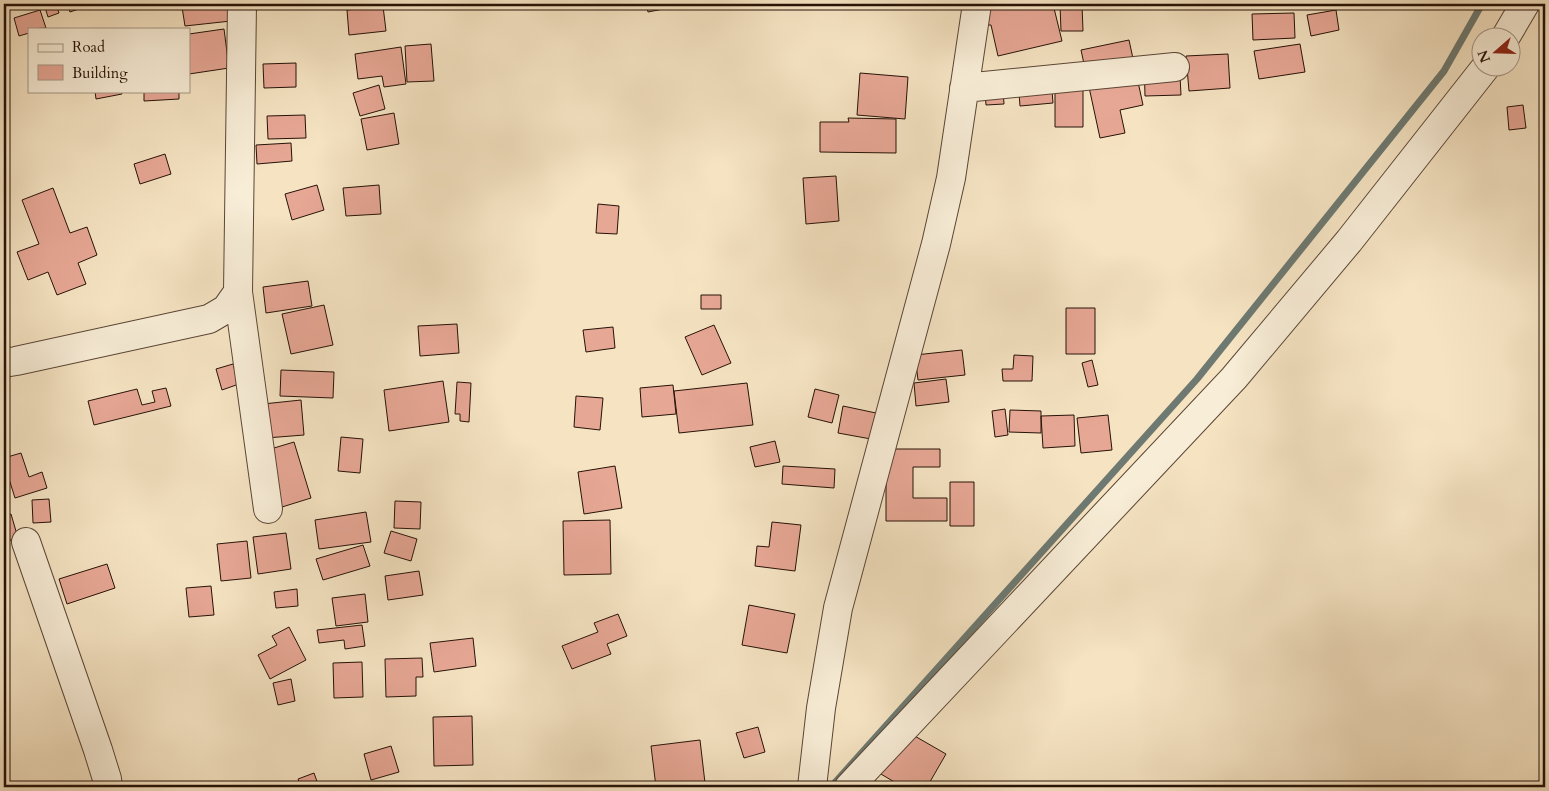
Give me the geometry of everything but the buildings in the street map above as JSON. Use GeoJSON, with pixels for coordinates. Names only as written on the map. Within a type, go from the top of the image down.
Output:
{"type":"FeatureCollection","features":[{"type":"Feature","properties":{"kind":"street"},"geometry":{"type":"LineString","coordinates":[[242,4],[238,292],[268,509]]}},
{"type":"Feature","properties":{"kind":"street"},"geometry":{"type":"LineString","coordinates":[[812,787],[821,708],[838,608],[936,244],[951,178],[977,4]]}},
{"type":"Feature","properties":{"kind":"street"},"geometry":{"type":"LineString","coordinates":[[1511,28],[1525,4]]}},
{"type":"Feature","properties":{"kind":"street"},"geometry":{"type":"LineString","coordinates":[[964,88],[1175,67]]}},
{"type":"Feature","properties":{"kind":"street"},"geometry":{"type":"LineString","coordinates":[[849,787],[1234,378],[1349,241],[1477,78]]}},
{"type":"Feature","properties":{"kind":"street"},"geometry":{"type":"LineString","coordinates":[[4,363],[209,319],[226,309],[238,292]]}},
{"type":"Feature","properties":{"kind":"street"},"geometry":{"type":"LineString","coordinates":[[26,542],[98,750],[108,787]]}},
{"type":"Feature","properties":{"kind":"waterway"},"geometry":{"type":"LineString","coordinates":[[831,787],[1197,379],[1444,71],[1482,4]]}}]}
